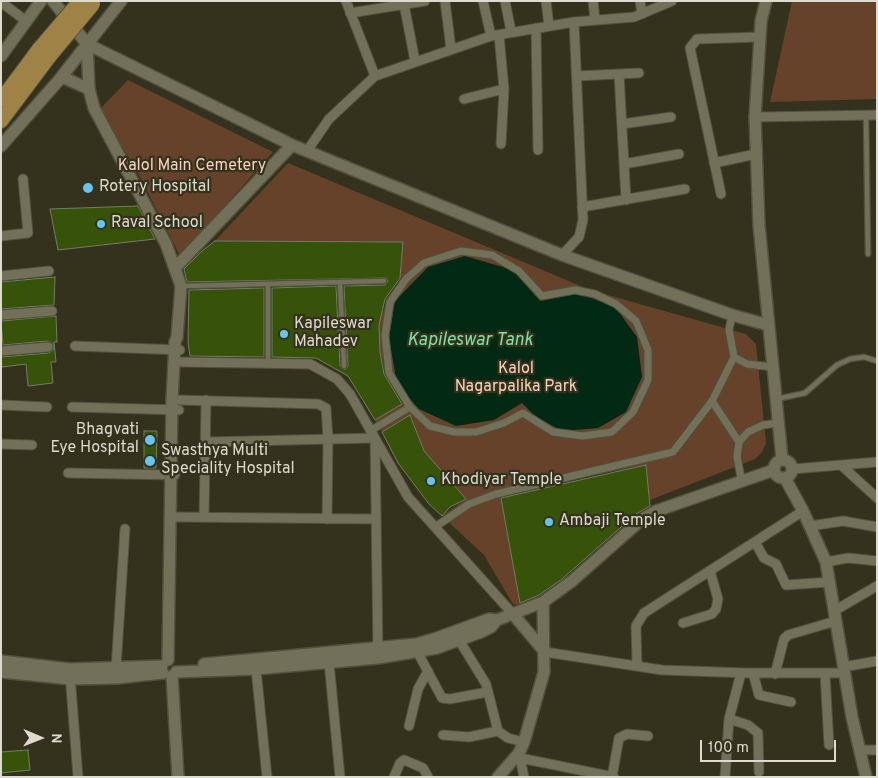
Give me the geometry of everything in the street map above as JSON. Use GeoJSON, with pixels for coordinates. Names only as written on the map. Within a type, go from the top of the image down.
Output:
{"type":"FeatureCollection","features":[{"type":"Feature","properties":{"kind":"main road"},"geometry":{"type":"LineString","coordinates":[[1,100],[90,2]]}},
{"type":"Feature","properties":{"kind":"main road"},"geometry":{"type":"LineString","coordinates":[[1,121],[44,53]]}},
{"type":"Feature","properties":{"kind":"street"},"geometry":{"type":"LineString","coordinates":[[1,56],[41,1]]}},
{"type":"Feature","properties":{"kind":"street"},"geometry":{"type":"LineString","coordinates":[[53,1],[87,44],[292,145],[562,255],[732,315],[768,325]]}},
{"type":"Feature","properties":{"kind":"street"},"geometry":{"type":"LineString","coordinates":[[1,146],[62,77],[121,1]]}},
{"type":"Feature","properties":{"kind":"street"},"geometry":{"type":"LineString","coordinates":[[346,1],[375,76]]}},
{"type":"Feature","properties":{"kind":"street"},"geometry":{"type":"LineString","coordinates":[[350,12],[425,1]]}},
{"type":"Feature","properties":{"kind":"street"},"geometry":{"type":"LineString","coordinates":[[483,1],[495,35],[504,89],[501,144]]}},
{"type":"Feature","properties":{"kind":"street"},"geometry":{"type":"LineString","coordinates":[[505,1],[511,31]]}},
{"type":"Feature","properties":{"kind":"street"},"geometry":{"type":"LineString","coordinates":[[546,1],[549,26]]}},
{"type":"Feature","properties":{"kind":"street"},"geometry":{"type":"LineString","coordinates":[[593,1],[595,20]]}},
{"type":"Feature","properties":{"kind":"street"},"geometry":{"type":"LineString","coordinates":[[640,1],[642,14]]}},
{"type":"Feature","properties":{"kind":"street"},"geometry":{"type":"LineString","coordinates":[[307,151],[329,118],[375,76],[495,35],[574,22],[629,18],[672,1]]}},
{"type":"Feature","properties":{"kind":"street"},"geometry":{"type":"LineString","coordinates":[[766,1],[760,37],[755,117],[756,154],[759,225],[782,459]]}},
{"type":"Feature","properties":{"kind":"street"},"geometry":{"type":"LineString","coordinates":[[1,2],[26,20]]}},
{"type":"Feature","properties":{"kind":"street"},"geometry":{"type":"LineString","coordinates":[[449,2],[451,49]]}},
{"type":"Feature","properties":{"kind":"street"},"geometry":{"type":"LineString","coordinates":[[404,4],[415,61]]}},
{"type":"Feature","properties":{"kind":"street"},"geometry":{"type":"LineString","coordinates":[[562,255],[579,236],[582,229],[574,22]]}},
{"type":"Feature","properties":{"kind":"street"},"geometry":{"type":"LineString","coordinates":[[536,28],[538,150]]}},
{"type":"Feature","properties":{"kind":"street"},"geometry":{"type":"LineString","coordinates":[[721,194],[690,48],[697,39],[760,37]]}},
{"type":"Feature","properties":{"kind":"street"},"geometry":{"type":"LineString","coordinates":[[87,44],[89,89],[94,108],[135,184],[176,267],[181,286],[173,475],[170,668],[178,777]]}},
{"type":"Feature","properties":{"kind":"street"},"geometry":{"type":"LineString","coordinates":[[577,76],[640,73]]}},
{"type":"Feature","properties":{"kind":"street"},"geometry":{"type":"LineString","coordinates":[[619,74],[626,200]]}},
{"type":"Feature","properties":{"kind":"street"},"geometry":{"type":"LineString","coordinates":[[62,77],[89,89]]}},
{"type":"Feature","properties":{"kind":"street"},"geometry":{"type":"LineString","coordinates":[[464,99],[504,89]]}},
{"type":"Feature","properties":{"kind":"street"},"geometry":{"type":"LineString","coordinates":[[755,117],[877,115]]}},
{"type":"Feature","properties":{"kind":"street"},"geometry":{"type":"LineString","coordinates":[[622,124],[671,117]]}},
{"type":"Feature","properties":{"kind":"street"},"geometry":{"type":"LineString","coordinates":[[176,267],[292,145]]}},
{"type":"Feature","properties":{"kind":"street"},"geometry":{"type":"LineString","coordinates":[[624,164],[679,154]]}},
{"type":"Feature","properties":{"kind":"street"},"geometry":{"type":"LineString","coordinates":[[714,163],[756,154]]}},
{"type":"Feature","properties":{"kind":"street"},"geometry":{"type":"LineString","coordinates":[[1,236],[28,233],[23,179]]}},
{"type":"Feature","properties":{"kind":"street"},"geometry":{"type":"LineString","coordinates":[[582,207],[685,189]]}},
{"type":"Feature","properties":{"kind":"street"},"geometry":{"type":"LineString","coordinates":[[461,250],[492,255],[519,271],[542,296],[575,290],[595,294],[616,304],[636,322],[648,350],[648,380],[632,412],[612,432],[583,436],[553,432],[523,413],[476,432],[454,432],[430,426],[410,408],[389,373],[385,335],[390,302],[406,279],[424,263],[461,250]]}},
{"type":"Feature","properties":{"kind":"street"},"geometry":{"type":"LineString","coordinates":[[1,276],[49,271]]}},
{"type":"Feature","properties":{"kind":"street"},"geometry":{"type":"LineString","coordinates":[[1,315],[52,311]]}},
{"type":"Feature","properties":{"kind":"street"},"geometry":{"type":"LineString","coordinates":[[435,527],[469,504],[496,494],[673,452],[712,401],[734,357],[729,330],[732,315]]}},
{"type":"Feature","properties":{"kind":"street"},"geometry":{"type":"LineString","coordinates":[[75,346],[268,363],[310,364],[337,379],[350,394],[408,497],[545,652],[662,670],[775,674],[826,674],[877,661]]}},
{"type":"Feature","properties":{"kind":"street"},"geometry":{"type":"LineString","coordinates":[[1,351],[48,347]]}},
{"type":"Feature","properties":{"kind":"street"},"geometry":{"type":"LineString","coordinates":[[734,357],[747,364],[772,367]]}},
{"type":"Feature","properties":{"kind":"street"},"geometry":{"type":"LineString","coordinates":[[204,517],[206,400]]}},
{"type":"Feature","properties":{"kind":"street"},"geometry":{"type":"LineString","coordinates":[[72,407],[177,407],[206,400],[318,404],[326,408],[327,412],[327,519]]}},
{"type":"Feature","properties":{"kind":"street"},"geometry":{"type":"LineString","coordinates":[[712,401],[739,442]]}},
{"type":"Feature","properties":{"kind":"street"},"geometry":{"type":"LineString","coordinates":[[1,405],[47,407]]}},
{"type":"Feature","properties":{"kind":"street"},"geometry":{"type":"LineString","coordinates":[[206,442],[328,439],[373,435],[410,408]]}},
{"type":"Feature","properties":{"kind":"street"},"geometry":{"type":"LineString","coordinates":[[742,483],[737,457],[739,442],[748,432],[763,425],[778,423]]}},
{"type":"Feature","properties":{"kind":"street"},"geometry":{"type":"LineString","coordinates":[[373,435],[378,654]]}},
{"type":"Feature","properties":{"kind":"street"},"geometry":{"type":"LineString","coordinates":[[1,444],[32,445]]}},
{"type":"Feature","properties":{"kind":"street"},"geometry":{"type":"LineString","coordinates":[[782,459],[775,464],[774,470],[777,476],[841,464],[877,462]]}},
{"type":"Feature","properties":{"kind":"street"},"geometry":{"type":"LineString","coordinates":[[782,459],[790,462],[789,474],[826,562],[844,670],[866,777]]}},
{"type":"Feature","properties":{"kind":"street"},"geometry":{"type":"LineString","coordinates":[[841,464],[877,498]]}},
{"type":"Feature","properties":{"kind":"street"},"geometry":{"type":"LineString","coordinates":[[1,672],[70,674],[117,678],[170,668],[418,653],[459,640],[491,627],[496,620],[543,602],[572,581],[641,520],[656,511],[674,503],[742,483],[774,470]]}},
{"type":"Feature","properties":{"kind":"street"},"geometry":{"type":"LineString","coordinates":[[68,473],[173,475]]}},
{"type":"Feature","properties":{"kind":"street"},"geometry":{"type":"LineString","coordinates":[[170,668],[175,517],[173,475]]}},
{"type":"Feature","properties":{"kind":"street"},"geometry":{"type":"LineString","coordinates":[[637,666],[636,626],[639,618],[803,511]]}},
{"type":"Feature","properties":{"kind":"street"},"geometry":{"type":"LineString","coordinates":[[175,517],[376,519]]}},
{"type":"Feature","properties":{"kind":"street"},"geometry":{"type":"LineString","coordinates":[[810,526],[843,521],[877,527]]}},
{"type":"Feature","properties":{"kind":"street"},"geometry":{"type":"LineString","coordinates":[[116,668],[125,529]]}},
{"type":"Feature","properties":{"kind":"street"},"geometry":{"type":"LineString","coordinates":[[755,542],[764,558],[776,564],[786,585],[830,582]]}},
{"type":"Feature","properties":{"kind":"street"},"geometry":{"type":"LineString","coordinates":[[826,562],[848,558],[877,561]]}},
{"type":"Feature","properties":{"kind":"street"},"geometry":{"type":"LineString","coordinates":[[683,622],[712,614],[716,609],[718,599],[710,571]]}},
{"type":"Feature","properties":{"kind":"street"},"geometry":{"type":"LineString","coordinates":[[775,674],[784,639],[788,635],[835,616],[877,586]]}},
{"type":"Feature","properties":{"kind":"street"},"geometry":{"type":"LineString","coordinates":[[524,777],[520,756],[544,672],[543,602]]}},
{"type":"Feature","properties":{"kind":"street"},"geometry":{"type":"LineString","coordinates":[[1,661],[70,674],[116,668],[256,669],[329,662],[378,654],[425,641],[489,619],[496,620]]}},
{"type":"Feature","properties":{"kind":"street"},"geometry":{"type":"LineString","coordinates":[[459,640],[480,673],[488,692],[498,731],[508,738],[524,742]]}},
{"type":"Feature","properties":{"kind":"street"},"geometry":{"type":"LineString","coordinates":[[418,653],[442,698],[450,699],[488,692]]}},
{"type":"Feature","properties":{"kind":"street"},"geometry":{"type":"LineString","coordinates":[[329,662],[340,777]]}},
{"type":"Feature","properties":{"kind":"street"},"geometry":{"type":"LineString","coordinates":[[256,669],[267,777]]}},
{"type":"Feature","properties":{"kind":"street"},"geometry":{"type":"LineString","coordinates":[[409,726],[418,690],[428,671]]}},
{"type":"Feature","properties":{"kind":"street"},"geometry":{"type":"LineString","coordinates":[[725,777],[729,719],[741,673]]}},
{"type":"Feature","properties":{"kind":"street"},"geometry":{"type":"LineString","coordinates":[[753,673],[760,695],[791,702]]}},
{"type":"Feature","properties":{"kind":"street"},"geometry":{"type":"LineString","coordinates":[[70,674],[78,777]]}},
{"type":"Feature","properties":{"kind":"street"},"geometry":{"type":"LineString","coordinates":[[826,674],[829,745]]}},
{"type":"Feature","properties":{"kind":"street"},"geometry":{"type":"LineString","coordinates":[[729,719],[748,726],[758,733],[759,772]]}},
{"type":"Feature","properties":{"kind":"street"},"geometry":{"type":"LineString","coordinates":[[443,734],[469,737],[498,731]]}},
{"type":"Feature","properties":{"kind":"street"},"geometry":{"type":"LineString","coordinates":[[520,756],[588,774],[613,777],[619,738],[627,734],[648,736]]}},
{"type":"Feature","properties":{"kind":"street"},"geometry":{"type":"LineString","coordinates":[[860,750],[877,750]]}},
{"type":"Feature","properties":{"kind":"street"},"geometry":{"type":"LineString","coordinates":[[498,777],[520,756]]}},
{"type":"Feature","properties":{"kind":"street"},"geometry":{"type":"LineString","coordinates":[[394,777],[400,763],[404,760],[422,768],[428,777]]}},
{"type":"Feature","properties":{"kind":"lane"},"geometry":{"type":"LineString","coordinates":[[866,115],[868,254]]}},
{"type":"Feature","properties":{"kind":"lane"},"geometry":{"type":"LineString","coordinates":[[181,286],[384,281]]}},
{"type":"Feature","properties":{"kind":"lane"},"geometry":{"type":"LineString","coordinates":[[340,283],[344,366]]}},
{"type":"Feature","properties":{"kind":"lane"},"geometry":{"type":"LineString","coordinates":[[268,285],[268,363]]}},
{"type":"Feature","properties":{"kind":"lane"},"geometry":{"type":"LineString","coordinates":[[775,399],[806,393],[837,365],[850,359],[864,357],[877,361]]}},
{"type":"Feature","properties":{"kind":"green space"},"geometry":{"type":"Polygon","coordinates":[[[792,1],[877,1],[877,99],[770,102],[792,1]]]}},
{"type":"Feature","properties":{"kind":"green space","name":"Kalol Main Cemetery"},"geometry":{"type":"Polygon","coordinates":[[[128,80],[273,152],[180,256],[139,175],[100,109],[128,80]]]}},
{"type":"Feature","properties":{"kind":"green space","name":"Kalol Nagarpalika Park"},"geometry":{"type":"Polygon","coordinates":[[[288,163],[590,290],[746,334],[756,344],[766,443],[762,452],[755,459],[650,500],[645,465],[580,478],[501,498],[521,606],[513,604],[484,555],[442,516],[466,499],[424,451],[411,416],[382,432],[375,420],[405,402],[387,376],[380,352],[379,325],[387,298],[400,280],[403,242],[215,241],[288,163]]]}},
{"type":"Feature","properties":{"kind":"water","name":"Kapileswar Tank"},"geometry":{"type":"Polygon","coordinates":[[[465,256],[513,270],[540,301],[579,293],[616,308],[637,337],[642,377],[626,412],[598,428],[562,431],[535,416],[522,403],[494,420],[456,426],[419,409],[397,384],[389,338],[395,301],[428,267],[465,256]]]}},
{"type":"Feature","properties":{"kind":"building","name":"Raval School"},"geometry":{"type":"Polygon","coordinates":[[[138,206],[155,239],[58,250],[50,209],[138,206]]]}},
{"type":"Feature","properties":{"kind":"building","name":"Kapileswar Mahadev"},"geometry":{"type":"Polygon","coordinates":[[[215,241],[403,242],[400,278],[385,299],[379,325],[380,352],[384,374],[402,404],[375,420],[348,376],[316,358],[272,357],[272,288],[336,286],[340,366],[345,370],[348,366],[344,286],[385,285],[388,281],[386,278],[187,282],[184,269],[215,241]]]}},
{"type":"Feature","properties":{"kind":"building"},"geometry":{"type":"Polygon","coordinates":[[[55,277],[54,305],[1,309],[1,282],[55,277]]]}},
{"type":"Feature","properties":{"kind":"building"},"geometry":{"type":"Polygon","coordinates":[[[264,288],[264,357],[190,356],[188,343],[189,290],[264,288]]]}},
{"type":"Feature","properties":{"kind":"building"},"geometry":{"type":"Polygon","coordinates":[[[56,316],[57,342],[54,342],[56,362],[51,362],[53,383],[28,386],[26,364],[2,367],[1,357],[49,353],[54,349],[53,344],[47,341],[3,345],[1,321],[56,316]]]}},
{"type":"Feature","properties":{"kind":"building","name":"Khodiyar Temple"},"geometry":{"type":"Polygon","coordinates":[[[410,415],[424,451],[466,499],[450,507],[442,516],[429,504],[398,463],[382,432],[410,415]]]}},
{"type":"Feature","properties":{"kind":"building"},"geometry":{"type":"Polygon","coordinates":[[[144,431],[157,431],[156,468],[144,468],[144,431]]]}},
{"type":"Feature","properties":{"kind":"building","name":"Ambaji Temple"},"geometry":{"type":"Polygon","coordinates":[[[646,465],[650,506],[636,514],[562,579],[539,595],[520,603],[501,498],[646,465]]]}},
{"type":"Feature","properties":{"kind":"building"},"geometry":{"type":"Polygon","coordinates":[[[28,750],[30,770],[1,773],[1,752],[28,750]]]}},
{"type":"Feature","properties":{"kind":"place","name":"Rotery Hospital"},"geometry":{"type":"Point","coordinates":[88,188]}},
{"type":"Feature","properties":{"kind":"place","name":"Raval School"},"geometry":{"type":"Point","coordinates":[101,224]}},
{"type":"Feature","properties":{"kind":"place","name":"Kapileswar Mahadev"},"geometry":{"type":"Point","coordinates":[284,334]}},
{"type":"Feature","properties":{"kind":"place","name":"Bhagvati Eye Hospital"},"geometry":{"type":"Point","coordinates":[150,440]}},
{"type":"Feature","properties":{"kind":"place","name":"Swasthya Multi Speciality Hospital"},"geometry":{"type":"Point","coordinates":[150,461]}},
{"type":"Feature","properties":{"kind":"place","name":"Khodiyar Temple"},"geometry":{"type":"Point","coordinates":[431,481]}},
{"type":"Feature","properties":{"kind":"place","name":"Ambaji Temple"},"geometry":{"type":"Point","coordinates":[549,522]}}]}
